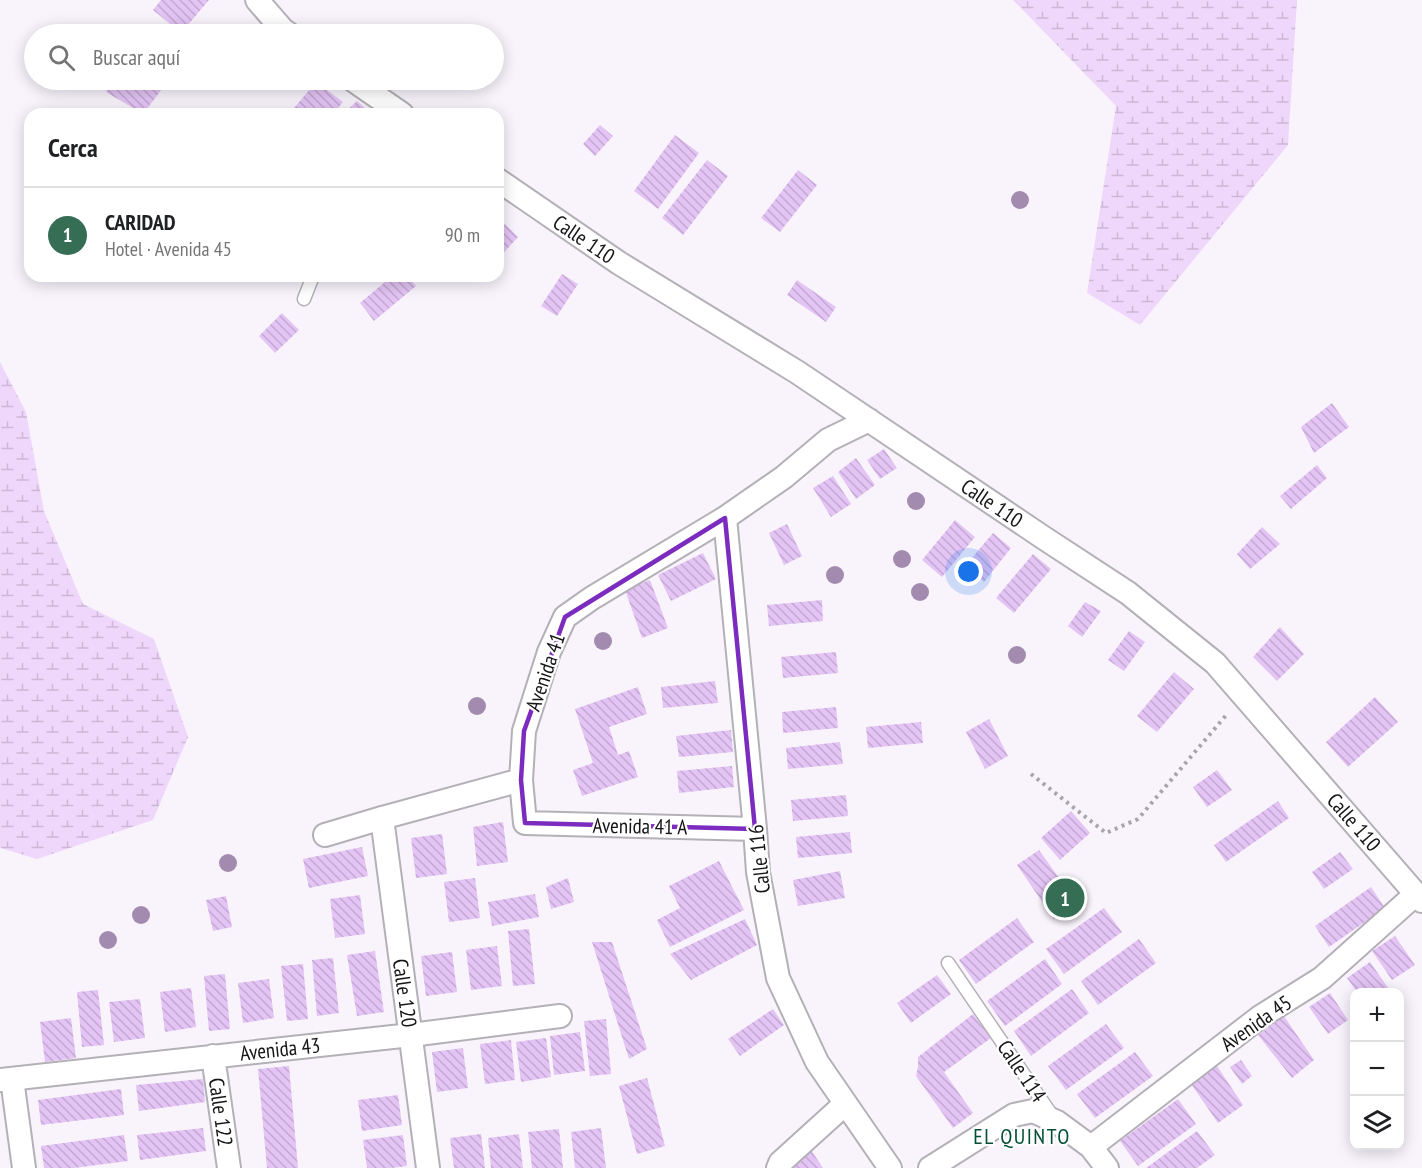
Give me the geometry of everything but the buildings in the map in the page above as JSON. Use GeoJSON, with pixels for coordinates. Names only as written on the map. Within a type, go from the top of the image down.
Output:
{"type":"FeatureCollection","features":[{"type":"Feature","properties":{"kind":"street"},"geometry":{"type":"LineString","coordinates":[[257,0],[278,24]]}},
{"type":"Feature","properties":{"kind":"street"},"geometry":{"type":"LineString","coordinates":[[367,90],[393,108]]}},
{"type":"Feature","properties":{"kind":"street","name":"Calle 110"},"geometry":{"type":"LineString","coordinates":[[504,184],[619,263],[797,372],[1128,593],[1215,663],[1419,898]]}},
{"type":"Feature","properties":{"kind":"street","name":"Avenida 41"},"geometry":{"type":"LineString","coordinates":[[525,823],[521,780],[524,731],[549,652],[565,617],[592,598],[725,518],[784,477],[828,440],[869,420]]}},
{"type":"Feature","properties":{"kind":"street","name":"Calle 116"},"geometry":{"type":"LineString","coordinates":[[725,518],[756,829],[758,873],[777,978],[817,1062],[890,1168]]}},
{"type":"Feature","properties":{"kind":"street"},"geometry":{"type":"LineString","coordinates":[[325,835],[521,780]]}},
{"type":"Feature","properties":{"kind":"street","name":"Calle 120"},"geometry":{"type":"LineString","coordinates":[[382,818],[428,1168]]}},
{"type":"Feature","properties":{"kind":"street","name":"Avenida 41 A"},"geometry":{"type":"LineString","coordinates":[[525,823],[756,829]]}},
{"type":"Feature","properties":{"kind":"street","name":"Avenida 45"},"geometry":{"type":"LineString","coordinates":[[1091,1147],[1260,1017],[1322,978],[1419,898]]}},
{"type":"Feature","properties":{"kind":"street","name":"Avenida 43"},"geometry":{"type":"LineString","coordinates":[[6,1080],[560,1016]]}},
{"type":"Feature","properties":{"kind":"street","name":"Calle 122"},"geometry":{"type":"LineString","coordinates":[[213,1056],[229,1168]]}},
{"type":"Feature","properties":{"kind":"street"},"geometry":{"type":"LineString","coordinates":[[6,1080],[24,1168]]}},
{"type":"Feature","properties":{"kind":"street"},"geometry":{"type":"LineString","coordinates":[[778,1168],[780,1163],[845,1104]]}},
{"type":"Feature","properties":{"kind":"street"},"geometry":{"type":"LineString","coordinates":[[930,1168],[1014,1116],[1033,1112],[1057,1122]]}},
{"type":"Feature","properties":{"kind":"street","name":"Calle 114"},"geometry":{"type":"LineString","coordinates":[[1057,1122],[1091,1147],[1107,1168]]}},
{"type":"Feature","properties":{"kind":"lane"},"geometry":{"type":"LineString","coordinates":[[304,299],[311,282]]}},
{"type":"Feature","properties":{"kind":"lane","name":"Calle 114"},"geometry":{"type":"LineString","coordinates":[[948,963],[1057,1122]]}},
{"type":"Feature","properties":{"kind":"path"},"geometry":{"type":"LineString","coordinates":[[1031,774],[1106,833],[1138,819],[1243,695]]}},
{"type":"Feature","properties":{"kind":"highlighted area"},"geometry":{"type":"Polygon","coordinates":[[[725,518],[755,829],[525,823],[521,780],[524,731],[565,617],[725,518]]]}},
{"type":"Feature","properties":{"kind":"green space"},"geometry":{"type":"Polygon","coordinates":[[[1013,0],[1297,0],[1288,145],[1140,325],[1087,293],[1116,106],[1013,0]]]}},
{"type":"Feature","properties":{"kind":"green space"},"geometry":{"type":"Polygon","coordinates":[[[0,362],[26,412],[44,511],[83,604],[154,639],[188,737],[153,820],[37,859],[0,848],[0,362]]]}},
{"type":"Feature","properties":{"kind":"place","name":"CARIDAD"},"geometry":{"type":"Point","coordinates":[1065,898]}},
{"type":"Feature","properties":{"kind":"district","name":"EL QUINTO"},"geometry":{"type":"Point","coordinates":[1022,1136]}}]}
